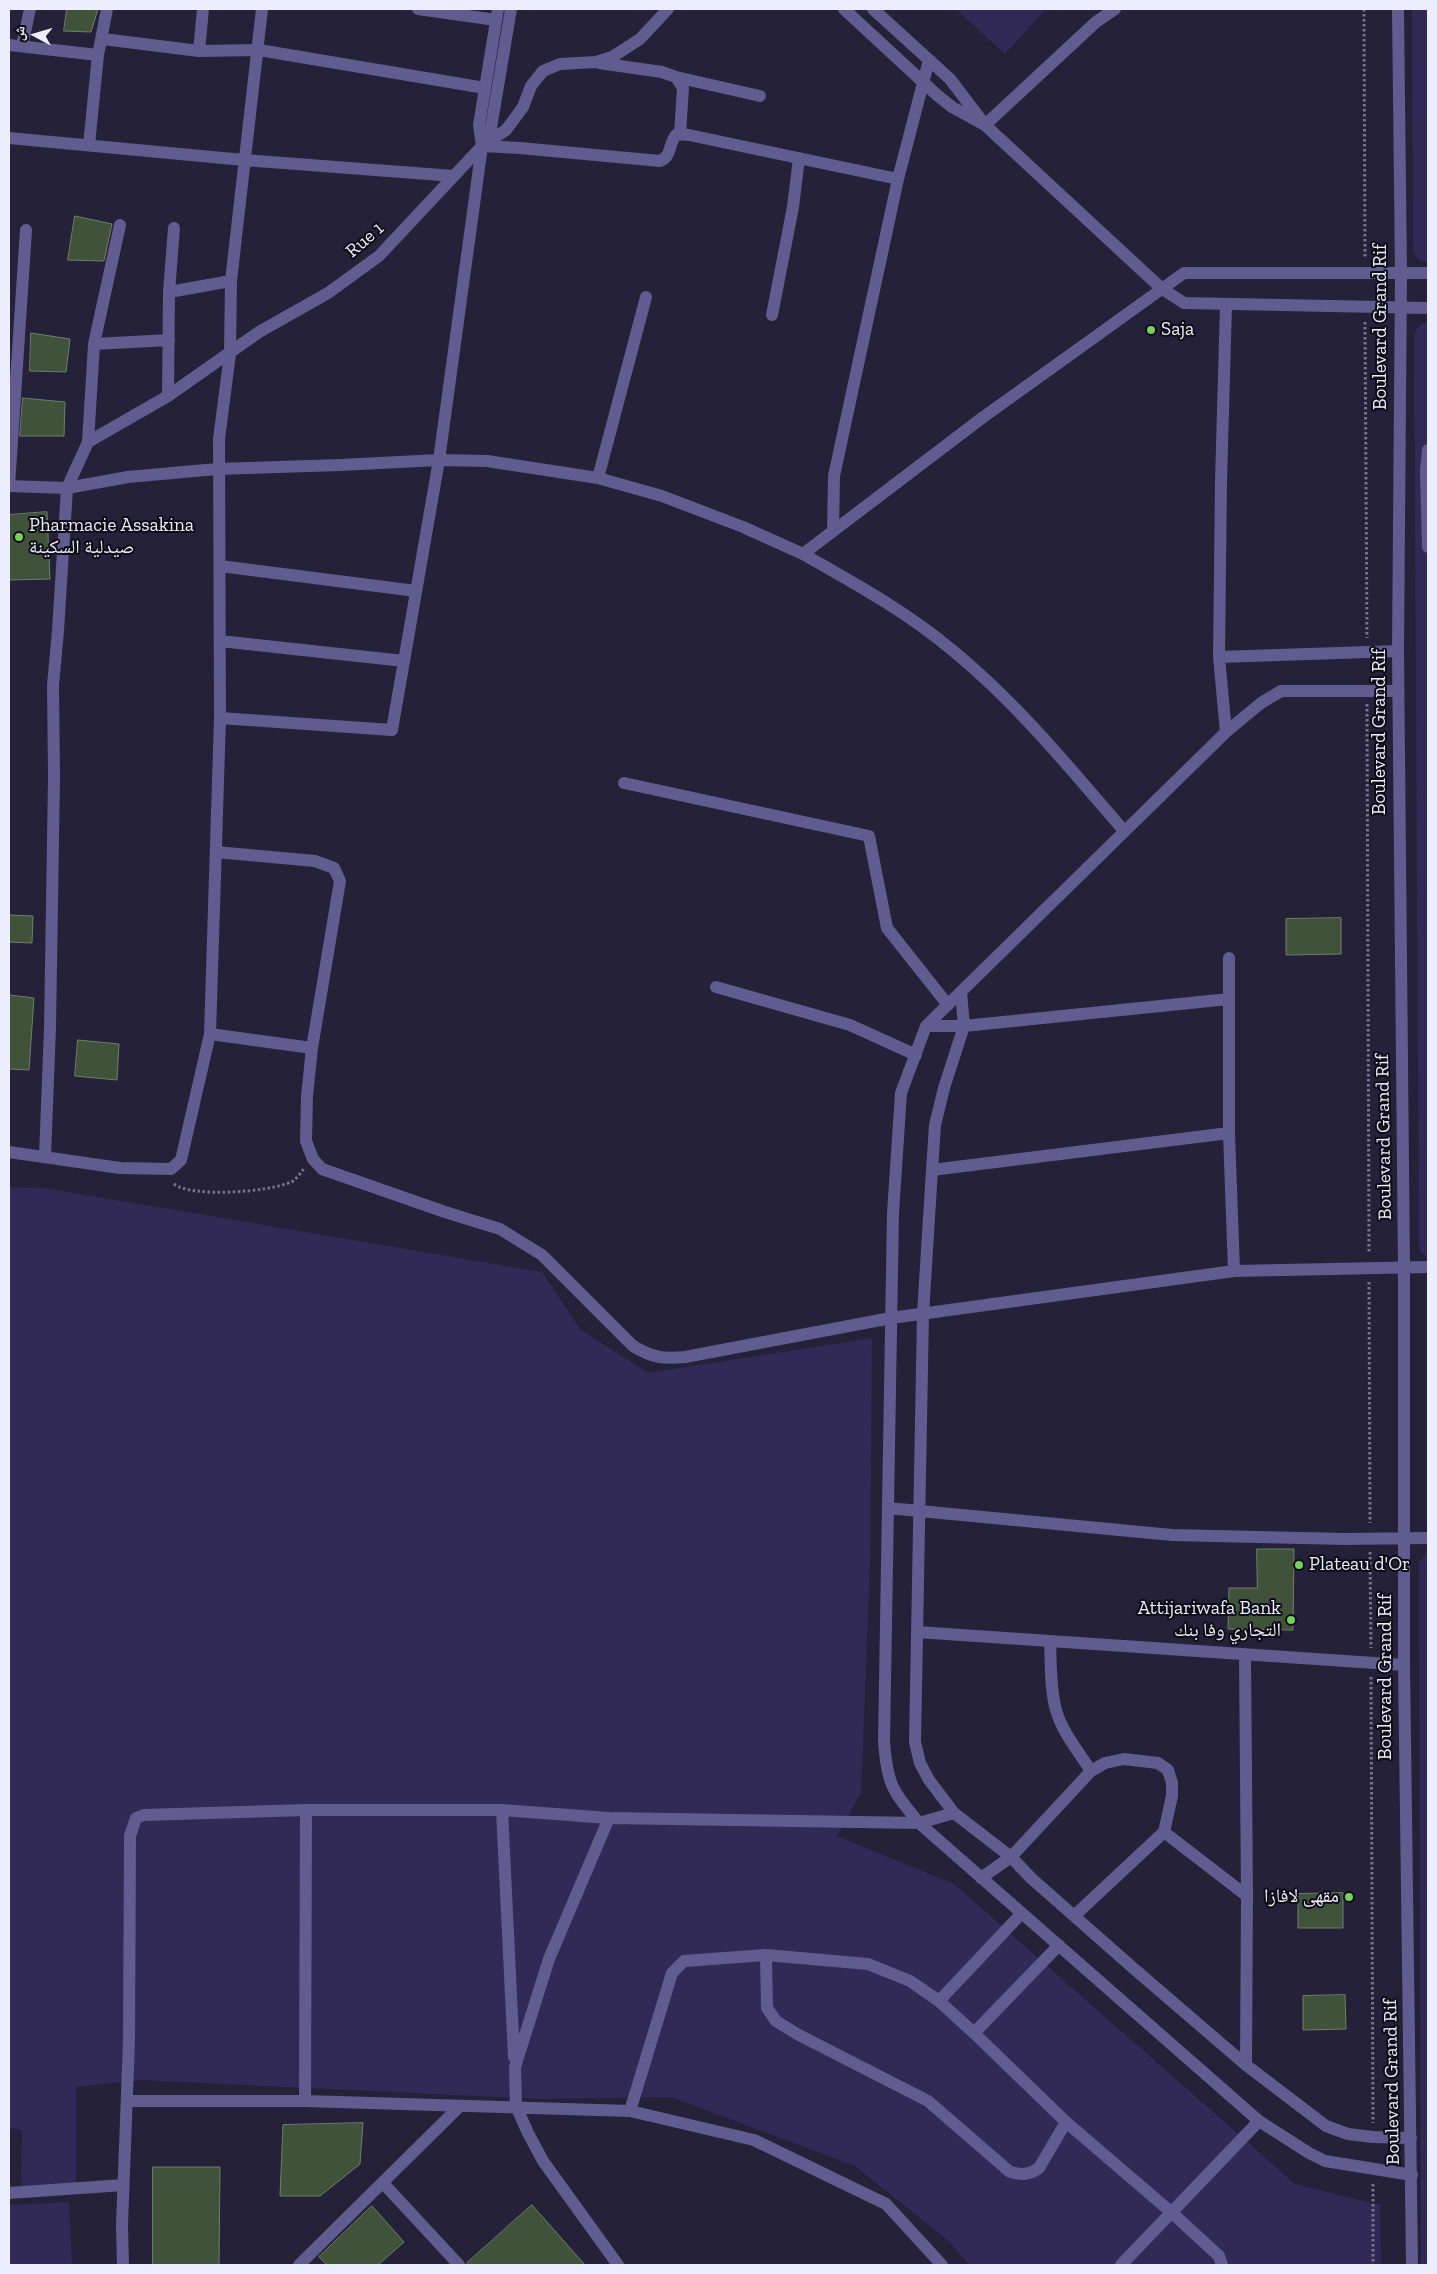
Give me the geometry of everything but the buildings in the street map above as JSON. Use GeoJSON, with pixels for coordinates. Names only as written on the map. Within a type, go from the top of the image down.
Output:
{"type":"FeatureCollection","features":[{"type":"Feature","properties":{"kind":"street"},"geometry":{"type":"LineString","coordinates":[[22,46],[30,9]]}},
{"type":"Feature","properties":{"kind":"street"},"geometry":{"type":"LineString","coordinates":[[88,145],[98,55],[108,9]]}},
{"type":"Feature","properties":{"kind":"street"},"geometry":{"type":"LineString","coordinates":[[199,51],[203,9]]}},
{"type":"Feature","properties":{"kind":"street"},"geometry":{"type":"LineString","coordinates":[[9,1152],[120,1168],[171,1169],[181,1160],[210,1034],[220,718],[220,566],[217,469],[230,354],[231,281],[244,160],[259,50],[262,9]]}},
{"type":"Feature","properties":{"kind":"street"},"geometry":{"type":"LineString","coordinates":[[418,9],[497,14],[479,132],[482,146]]}},
{"type":"Feature","properties":{"kind":"street"},"geometry":{"type":"LineString","coordinates":[[220,718],[392,730],[439,460],[482,146],[491,128],[511,9]]}},
{"type":"Feature","properties":{"kind":"street","name":"Rue 1"},"geometry":{"type":"LineString","coordinates":[[88,442],[168,396],[259,332],[328,293],[379,256],[482,146],[506,130],[523,107],[531,86],[543,71],[560,64],[596,62],[627,49],[640,39],[668,9]]}},
{"type":"Feature","properties":{"kind":"street"},"geometry":{"type":"LineString","coordinates":[[844,9],[924,83],[952,106],[985,125]]}},
{"type":"Feature","properties":{"kind":"street"},"geometry":{"type":"LineString","coordinates":[[873,9],[929,60],[962,94],[985,125],[1161,288],[1184,303],[1428,308]]}},
{"type":"Feature","properties":{"kind":"street"},"geometry":{"type":"LineString","coordinates":[[985,125],[1090,28],[1115,9]]}},
{"type":"Feature","properties":{"kind":"street","name":"Boulevard Grand Rif"},"geometry":{"type":"LineString","coordinates":[[1398,9],[1401,273],[1398,691],[1404,1267],[1404,1666],[1412,2138],[1412,2265]]}},
{"type":"Feature","properties":{"kind":"street"},"geometry":{"type":"LineString","coordinates":[[103,39],[199,51],[259,50],[485,88]]}},
{"type":"Feature","properties":{"kind":"street"},"geometry":{"type":"LineString","coordinates":[[9,45],[98,55]]}},
{"type":"Feature","properties":{"kind":"street"},"geometry":{"type":"LineString","coordinates":[[833,531],[834,476],[898,178],[929,60]]}},
{"type":"Feature","properties":{"kind":"street"},"geometry":{"type":"LineString","coordinates":[[596,62],[662,72],[676,77],[760,96]]}},
{"type":"Feature","properties":{"kind":"street"},"geometry":{"type":"LineString","coordinates":[[676,77],[683,88],[680,134]]}},
{"type":"Feature","properties":{"kind":"street"},"geometry":{"type":"LineString","coordinates":[[482,146],[660,161],[669,154],[674,137],[680,134],[898,178]]}},
{"type":"Feature","properties":{"kind":"street"},"geometry":{"type":"LineString","coordinates":[[9,138],[244,160],[454,176]]}},
{"type":"Feature","properties":{"kind":"street"},"geometry":{"type":"LineString","coordinates":[[772,315],[793,207],[799,158]]}},
{"type":"Feature","properties":{"kind":"street"},"geometry":{"type":"LineString","coordinates":[[45,1156],[50,1028],[54,777],[53,685],[67,488],[88,442],[94,344],[120,225]]}},
{"type":"Feature","properties":{"kind":"street"},"geometry":{"type":"LineString","coordinates":[[168,396],[169,292],[174,228]]}},
{"type":"Feature","properties":{"kind":"street"},"geometry":{"type":"LineString","coordinates":[[26,230],[9,486],[67,488],[128,477],[217,469],[340,466],[439,460],[487,461],[598,478],[662,496],[743,527],[803,554],[874,594],[952,649],[1024,716],[1124,831]]}},
{"type":"Feature","properties":{"kind":"street"},"geometry":{"type":"LineString","coordinates":[[803,554],[982,418],[1184,273],[1428,273]]}},
{"type":"Feature","properties":{"kind":"street"},"geometry":{"type":"LineString","coordinates":[[169,292],[231,281]]}},
{"type":"Feature","properties":{"kind":"street"},"geometry":{"type":"LineString","coordinates":[[598,478],[646,298]]}},
{"type":"Feature","properties":{"kind":"street"},"geometry":{"type":"LineString","coordinates":[[1226,305],[1221,481],[1219,658],[1220,688],[1226,732]]}},
{"type":"Feature","properties":{"kind":"street"},"geometry":{"type":"LineString","coordinates":[[94,344],[169,340]]}},
{"type":"Feature","properties":{"kind":"street"},"geometry":{"type":"LineString","coordinates":[[1428,450],[1426,471],[1428,547]]}},
{"type":"Feature","properties":{"kind":"street"},"geometry":{"type":"LineString","coordinates":[[220,566],[416,590]]}},
{"type":"Feature","properties":{"kind":"street"},"geometry":{"type":"LineString","coordinates":[[220,641],[404,661]]}},
{"type":"Feature","properties":{"kind":"street"},"geometry":{"type":"LineString","coordinates":[[1219,658],[1398,651]]}},
{"type":"Feature","properties":{"kind":"street"},"geometry":{"type":"LineString","coordinates":[[1398,691],[1281,691],[1261,703],[1226,732],[926,1026],[902,1093],[897,1135],[893,1213],[884,1741],[886,1770],[895,1793],[919,1823],[1259,2121],[1325,2161],[1412,2175]]}},
{"type":"Feature","properties":{"kind":"street"},"geometry":{"type":"LineString","coordinates":[[624,783],[869,836],[887,928],[948,1005]]}},
{"type":"Feature","properties":{"kind":"street"},"geometry":{"type":"LineString","coordinates":[[216,852],[315,861],[334,868],[340,880],[312,1048],[306,1096],[306,1142],[313,1159],[322,1169],[500,1229],[542,1254],[633,1346],[648,1355],[662,1358],[685,1357],[891,1318],[1234,1271],[1428,1267]]}},
{"type":"Feature","properties":{"kind":"street"},"geometry":{"type":"LineString","coordinates":[[1229,958],[1229,1133],[1234,1271]]}},
{"type":"Feature","properties":{"kind":"street"},"geometry":{"type":"LineString","coordinates":[[716,987],[850,1025],[916,1055]]}},
{"type":"Feature","properties":{"kind":"street"},"geometry":{"type":"LineString","coordinates":[[961,992],[964,1026],[934,1125],[923,1314],[915,1742],[920,1763],[929,1780],[954,1813],[1011,1857],[1074,1916],[1246,2065],[1326,2126],[1348,2134],[1373,2138],[1412,2138]]}},
{"type":"Feature","properties":{"kind":"street"},"geometry":{"type":"LineString","coordinates":[[926,1026],[964,1026],[1229,999]]}},
{"type":"Feature","properties":{"kind":"street"},"geometry":{"type":"LineString","coordinates":[[210,1034],[312,1048]]}},
{"type":"Feature","properties":{"kind":"street"},"geometry":{"type":"LineString","coordinates":[[932,1170],[1229,1133]]}},
{"type":"Feature","properties":{"kind":"street"},"geometry":{"type":"LineString","coordinates":[[888,1508],[1172,1534],[1370,1539],[1428,1538]]}},
{"type":"Feature","properties":{"kind":"street"},"geometry":{"type":"LineString","coordinates":[[917,1632],[1404,1666]]}},
{"type":"Feature","properties":{"kind":"street"},"geometry":{"type":"LineString","coordinates":[[1050,1641],[1051,1686],[1057,1712],[1068,1736],[1091,1771]]}},
{"type":"Feature","properties":{"kind":"street"},"geometry":{"type":"LineString","coordinates":[[1245,1656],[1246,2065]]}},
{"type":"Feature","properties":{"kind":"street"},"geometry":{"type":"LineString","coordinates":[[981,1878],[1011,1857],[1091,1771],[1105,1763],[1124,1759],[1158,1763],[1168,1770],[1172,1783],[1172,1796],[1164,1832],[1074,1916]]}},
{"type":"Feature","properties":{"kind":"street"},"geometry":{"type":"LineString","coordinates":[[123,2265],[130,1836],[136,1818],[144,1815],[306,1810],[502,1810],[609,1818],[919,1823],[954,1813]]}},
{"type":"Feature","properties":{"kind":"street"},"geometry":{"type":"LineString","coordinates":[[305,2101],[306,1810]]}},
{"type":"Feature","properties":{"kind":"street"},"geometry":{"type":"LineString","coordinates":[[502,1810],[516,2106],[543,2161],[618,2265]]}},
{"type":"Feature","properties":{"kind":"street"},"geometry":{"type":"LineString","coordinates":[[515,2067],[549,1959],[609,1818]]}},
{"type":"Feature","properties":{"kind":"street"},"geometry":{"type":"LineString","coordinates":[[1164,1832],[1247,1896]]}},
{"type":"Feature","properties":{"kind":"street"},"geometry":{"type":"LineString","coordinates":[[939,2002],[1022,1913]]}},
{"type":"Feature","properties":{"kind":"street"},"geometry":{"type":"LineString","coordinates":[[974,2033],[1058,1945]]}},
{"type":"Feature","properties":{"kind":"street"},"geometry":{"type":"LineString","coordinates":[[766,1955],[766,2008],[776,2021],[797,2034],[928,2101],[1010,2172],[1022,2175],[1032,2173],[1039,2168],[1066,2122]]}},
{"type":"Feature","properties":{"kind":"street"},"geometry":{"type":"LineString","coordinates":[[630,2110],[672,1974],[684,1961],[766,1955],[868,1964],[910,1980],[939,2002],[974,2033],[1066,2122],[1172,2212],[1219,2256],[1222,2265]]}},
{"type":"Feature","properties":{"kind":"street"},"geometry":{"type":"LineString","coordinates":[[127,2102],[305,2101],[630,2110],[754,2140],[886,2204],[942,2265]]}},
{"type":"Feature","properties":{"kind":"street"},"geometry":{"type":"LineString","coordinates":[[299,2265],[460,2106]]}},
{"type":"Feature","properties":{"kind":"street"},"geometry":{"type":"LineString","coordinates":[[1121,2265],[1259,2121]]}},
{"type":"Feature","properties":{"kind":"street"},"geometry":{"type":"LineString","coordinates":[[384,2183],[459,2265]]}},
{"type":"Feature","properties":{"kind":"street"},"geometry":{"type":"LineString","coordinates":[[9,2193],[124,2185]]}},
{"type":"Feature","properties":{"kind":"path"},"geometry":{"type":"LineString","coordinates":[[1364,9],[1365,273]]}},
{"type":"Feature","properties":{"kind":"path"},"geometry":{"type":"LineString","coordinates":[[1365,307],[1367,652]]}},
{"type":"Feature","properties":{"kind":"path"},"geometry":{"type":"LineString","coordinates":[[1367,691],[1373,2138]]}},
{"type":"Feature","properties":{"kind":"path"},"geometry":{"type":"LineString","coordinates":[[162,1170],[175,1185],[185,1189],[238,1192],[261,1190],[292,1182],[313,1159]]}},
{"type":"Feature","properties":{"kind":"path"},"geometry":{"type":"LineString","coordinates":[[1372,2169],[1373,2265]]}},
{"type":"Feature","properties":{"kind":"shaded area"},"geometry":{"type":"Polygon","coordinates":[[[956,9],[1046,9],[1005,54],[956,9]]]}},
{"type":"Feature","properties":{"kind":"shaded area"},"geometry":{"type":"Polygon","coordinates":[[[1412,9],[1428,9],[1428,262],[1419,260],[1413,251],[1412,9]]]}},
{"type":"Feature","properties":{"kind":"shaded area"},"geometry":{"type":"Polygon","coordinates":[[[1428,322],[1428,1257],[1421,1253],[1419,1246],[1414,334],[1423,323],[1428,322]]]}},
{"type":"Feature","properties":{"kind":"shaded area"},"geometry":{"type":"Polygon","coordinates":[[[9,1187],[45,1188],[542,1272],[580,1329],[648,1373],[872,1338],[870,1565],[861,1793],[837,1836],[954,1884],[1295,2184],[1380,2205],[1381,2265],[969,2265],[950,2242],[855,2166],[671,2097],[540,2099],[140,2080],[76,2087],[76,2184],[21,2186],[22,2130],[9,2128],[9,1187]]]}},
{"type":"Feature","properties":{"kind":"shaded area"},"geometry":{"type":"Polygon","coordinates":[[[1428,1551],[1428,2265],[1421,2265],[1419,1562],[1428,1551]]]}},
{"type":"Feature","properties":{"kind":"shaded area"},"geometry":{"type":"Polygon","coordinates":[[[69,2202],[72,2265],[9,2265],[9,2205],[69,2202]]]}},
{"type":"Feature","properties":{"kind":"place","name":"Saja"},"geometry":{"type":"Point","coordinates":[1151,330]}},
{"type":"Feature","properties":{"kind":"place","name":"Pharmacie Assakina صيدلية السكينة"},"geometry":{"type":"Point","coordinates":[19,537]}},
{"type":"Feature","properties":{"kind":"place","name":"Plateau d'Or"},"geometry":{"type":"Point","coordinates":[1299,1565]}},
{"type":"Feature","properties":{"kind":"place","name":"Attijariwafa Bank التجاري وفا بنك"},"geometry":{"type":"Point","coordinates":[1291,1620]}},
{"type":"Feature","properties":{"kind":"place","name":"مقهى لافازا"},"geometry":{"type":"Point","coordinates":[1349,1897]}}]}
